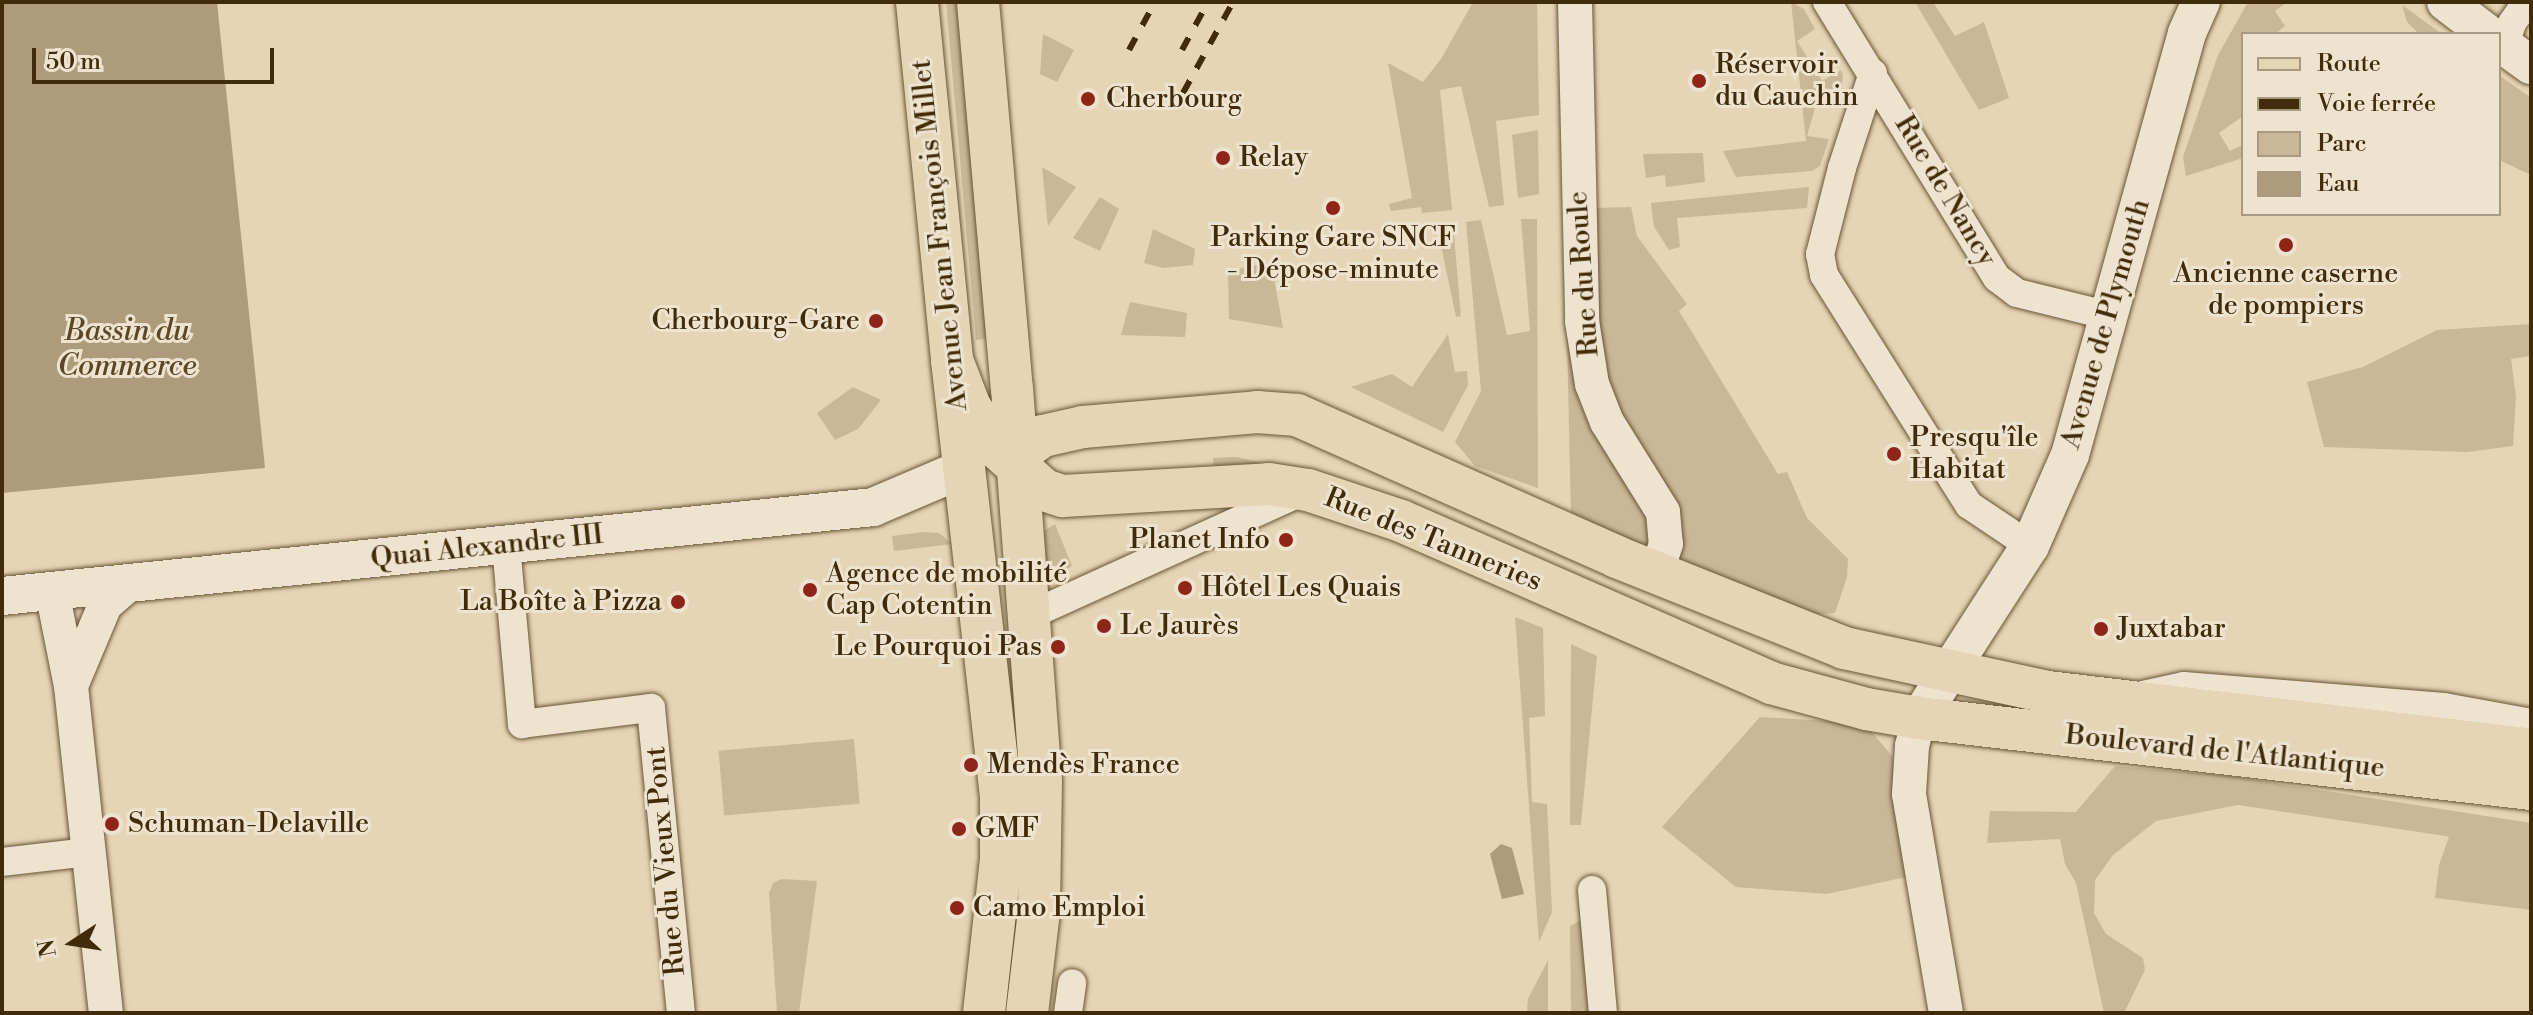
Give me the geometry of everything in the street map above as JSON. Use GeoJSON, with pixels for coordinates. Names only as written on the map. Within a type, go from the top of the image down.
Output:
{"type":"FeatureCollection","features":[{"type":"Feature","properties":{"kind":"main road","name":"Avenue Jean François Millet"},"geometry":{"type":"LineString","coordinates":[[917,2],[1003,829],[984,1013]]}},
{"type":"Feature","properties":{"kind":"main road","name":"Avenue Jean François Millet"},"geometry":{"type":"LineString","coordinates":[[978,2],[1011,372],[1042,823],[1039,911],[1027,1013]]}},
{"type":"Feature","properties":{"kind":"main road","name":"Avenue de Plymouth"},"geometry":{"type":"LineString","coordinates":[[1919,718],[2030,546],[2070,455],[2184,46],[2201,2]]}},
{"type":"Feature","properties":{"kind":"main road"},"geometry":{"type":"LineString","coordinates":[[2446,2],[2486,32]]}},
{"type":"Feature","properties":{"kind":"main road"},"geometry":{"type":"LineString","coordinates":[[952,360],[980,423],[996,447],[1017,463]]}},
{"type":"Feature","properties":{"kind":"main road","name":"Rue des Tanneries"},"geometry":{"type":"LineString","coordinates":[[1011,372],[1015,399],[1032,415],[1083,427]]}},
{"type":"Feature","properties":{"kind":"main road","name":"Rue des Tanneries"},"geometry":{"type":"LineString","coordinates":[[1919,718],[1771,683],[1401,521],[1308,490],[1269,484],[1063,496],[1044,490],[1017,463],[1027,447],[1043,436],[1083,427],[1257,412],[1297,415],[1656,573],[1844,648],[1949,671]]}},
{"type":"Feature","properties":{"kind":"main road"},"geometry":{"type":"LineString","coordinates":[[965,468],[1017,463]]}},
{"type":"Feature","properties":{"kind":"main road","name":"Quai Alexandre III"},"geometry":{"type":"LineString","coordinates":[[2,596],[873,507],[965,468]]}},
{"type":"Feature","properties":{"kind":"main road","name":"Boulevard de l'Atlantique"},"geometry":{"type":"LineString","coordinates":[[1949,671],[2048,692],[2531,750]]}},
{"type":"Feature","properties":{"kind":"main road","name":"Boulevard de l'Atlantique"},"geometry":{"type":"LineString","coordinates":[[1919,718],[2531,789]]}},
{"type":"Feature","properties":{"kind":"street","name":"Rue du Roule"},"geometry":{"type":"LineString","coordinates":[[1575,2],[1582,321],[1592,384],[1607,422],[1663,512],[1666,544],[1656,573]]}},
{"type":"Feature","properties":{"kind":"street","name":"Rue de Nancy"},"geometry":{"type":"LineString","coordinates":[[1827,2],[1997,278],[2017,293],[2110,316]]}},
{"type":"Feature","properties":{"kind":"street"},"geometry":{"type":"LineString","coordinates":[[2506,47],[2512,23],[2523,7],[2522,2]]}},
{"type":"Feature","properties":{"kind":"street"},"geometry":{"type":"LineString","coordinates":[[1873,73],[1842,168],[1820,254],[1824,275],[1969,505],[2030,546]]}},
{"type":"Feature","properties":{"kind":"street"},"geometry":{"type":"LineString","coordinates":[[1026,617],[1273,502],[1308,490]]}},
{"type":"Feature","properties":{"kind":"street","name":"Rue du Vieux Pont"},"geometry":{"type":"LineString","coordinates":[[506,545],[522,724],[651,708],[681,1013]]}},
{"type":"Feature","properties":{"kind":"street"},"geometry":{"type":"LineString","coordinates":[[71,686],[105,605],[131,582]]}},
{"type":"Feature","properties":{"kind":"street"},"geometry":{"type":"LineString","coordinates":[[52,591],[71,686],[106,1013]]}},
{"type":"Feature","properties":{"kind":"street","name":"Boulevard de l'Atlantique"},"geometry":{"type":"LineString","coordinates":[[2117,700],[2184,686],[2444,707],[2531,723]]}},
{"type":"Feature","properties":{"kind":"street"},"geometry":{"type":"LineString","coordinates":[[1919,718],[1912,746],[1909,794],[1946,1013]]}},
{"type":"Feature","properties":{"kind":"street"},"geometry":{"type":"LineString","coordinates":[[2,862],[89,852]]}},
{"type":"Feature","properties":{"kind":"street"},"geometry":{"type":"LineString","coordinates":[[1592,890],[1603,1013]]}},
{"type":"Feature","properties":{"kind":"street"},"geometry":{"type":"LineString","coordinates":[[1068,1013],[1072,983]]}},
{"type":"Feature","properties":{"kind":"green space"},"geometry":{"type":"Polygon","coordinates":[[[946,2],[959,2],[991,338],[976,340],[946,2]]]}},
{"type":"Feature","properties":{"kind":"green space"},"geometry":{"type":"Polygon","coordinates":[[[1473,2],[1537,2],[1539,115],[1496,121],[1504,205],[1489,207],[1461,86],[1440,90],[1452,210],[1422,213],[1421,207],[1391,211],[1389,204],[1412,198],[1388,63],[1423,82],[1441,59],[1473,2]]]}},
{"type":"Feature","properties":{"kind":"green space"},"geometry":{"type":"Polygon","coordinates":[[[1791,2],[1804,9],[1815,29],[1797,41],[1822,81],[1841,70],[1843,75],[1841,92],[1821,87],[1807,136],[1829,139],[1820,166],[1812,171],[1736,177],[1723,151],[1806,141],[1791,2]]]}},
{"type":"Feature","properties":{"kind":"green space"},"geometry":{"type":"Polygon","coordinates":[[[1915,2],[1933,2],[1955,36],[1984,22],[2009,98],[1979,110],[1915,2]]]}},
{"type":"Feature","properties":{"kind":"green space"},"geometry":{"type":"Polygon","coordinates":[[[2248,2],[2287,2],[2275,11],[2285,26],[2278,32],[2241,32],[2241,117],[2219,133],[2230,151],[2241,146],[2241,159],[2186,176],[2183,157],[2218,55],[2248,2]]]}},
{"type":"Feature","properties":{"kind":"green space"},"geometry":{"type":"Polygon","coordinates":[[[2402,5],[2439,32],[2417,32],[2407,22],[2402,5]]]}},
{"type":"Feature","properties":{"kind":"green space"},"geometry":{"type":"Polygon","coordinates":[[[1043,34],[1074,50],[1057,82],[1040,74],[1043,34]]]}},
{"type":"Feature","properties":{"kind":"green space"},"geometry":{"type":"Polygon","coordinates":[[[2501,76],[2531,98],[2531,175],[2501,161],[2501,76]]]}},
{"type":"Feature","properties":{"kind":"green space"},"geometry":{"type":"Polygon","coordinates":[[[1538,130],[1539,194],[1518,198],[1512,135],[1538,130]]]}},
{"type":"Feature","properties":{"kind":"green space"},"geometry":{"type":"Polygon","coordinates":[[[1703,153],[1705,182],[1666,187],[1665,175],[1646,178],[1643,154],[1703,153]]]}},
{"type":"Feature","properties":{"kind":"green space"},"geometry":{"type":"Polygon","coordinates":[[[1042,167],[1076,187],[1048,226],[1042,167]]]}},
{"type":"Feature","properties":{"kind":"green space"},"geometry":{"type":"Polygon","coordinates":[[[1809,187],[1807,208],[1677,218],[1680,247],[1669,250],[1654,227],[1651,203],[1809,187]]]}},
{"type":"Feature","properties":{"kind":"green space"},"geometry":{"type":"Polygon","coordinates":[[[1100,197],[1119,209],[1100,251],[1073,238],[1100,197]]]}},
{"type":"Feature","properties":{"kind":"green space"},"geometry":{"type":"Polygon","coordinates":[[[1631,207],[1637,236],[1687,304],[1679,311],[1778,474],[1787,472],[1807,518],[1848,559],[1847,577],[1835,613],[1799,616],[1571,516],[1567,340],[1594,291],[1595,208],[1631,207]]]}},
{"type":"Feature","properties":{"kind":"green space"},"geometry":{"type":"Polygon","coordinates":[[[1521,219],[1537,219],[1538,488],[1475,466],[1455,442],[1481,391],[1466,222],[1481,220],[1507,335],[1530,331],[1521,219]]]}},
{"type":"Feature","properties":{"kind":"green space"},"geometry":{"type":"Polygon","coordinates":[[[1453,224],[1461,316],[1456,317],[1437,226],[1453,224]]]}},
{"type":"Feature","properties":{"kind":"green space"},"geometry":{"type":"Polygon","coordinates":[[[1153,229],[1195,249],[1193,265],[1163,268],[1144,263],[1153,229]]]}},
{"type":"Feature","properties":{"kind":"green space"},"geometry":{"type":"Polygon","coordinates":[[[1271,262],[1283,328],[1229,319],[1228,271],[1271,262]]]}},
{"type":"Feature","properties":{"kind":"green space"},"geometry":{"type":"Polygon","coordinates":[[[1130,302],[1187,313],[1185,337],[1121,335],[1130,302]]]}},
{"type":"Feature","properties":{"kind":"green space"},"geometry":{"type":"Polygon","coordinates":[[[2531,324],[2531,356],[2511,359],[2516,397],[2513,446],[2467,452],[2324,447],[2307,382],[2363,367],[2437,330],[2531,324]]]}},
{"type":"Feature","properties":{"kind":"green space"},"geometry":{"type":"Polygon","coordinates":[[[1448,334],[1455,372],[1467,371],[1468,385],[1443,432],[1351,387],[1392,374],[1412,387],[1448,334]]]}},
{"type":"Feature","properties":{"kind":"green space"},"geometry":{"type":"Polygon","coordinates":[[[853,387],[881,400],[858,429],[835,440],[817,413],[853,387]]]}},
{"type":"Feature","properties":{"kind":"green space"},"geometry":{"type":"Polygon","coordinates":[[[1236,457],[1267,464],[1214,473],[1213,458],[1236,457]]]}},
{"type":"Feature","properties":{"kind":"green space"},"geometry":{"type":"Polygon","coordinates":[[[1055,524],[1072,566],[1034,587],[1039,534],[1055,524]]]}},
{"type":"Feature","properties":{"kind":"green space"},"geometry":{"type":"Polygon","coordinates":[[[939,533],[952,544],[894,551],[892,536],[939,533]]]}},
{"type":"Feature","properties":{"kind":"green space"},"geometry":{"type":"Polygon","coordinates":[[[1515,617],[1543,628],[1545,716],[1529,718],[1532,802],[1547,804],[1552,912],[1539,942],[1515,617]]]}},
{"type":"Feature","properties":{"kind":"green space"},"geometry":{"type":"Polygon","coordinates":[[[1571,644],[1597,656],[1581,825],[1570,825],[1571,644]]]}},
{"type":"Feature","properties":{"kind":"green space"},"geometry":{"type":"Polygon","coordinates":[[[1760,717],[1864,723],[1892,756],[1906,877],[1827,894],[1736,887],[1662,827],[1760,717]]]}},
{"type":"Feature","properties":{"kind":"green space"},"geometry":{"type":"Polygon","coordinates":[[[854,739],[860,804],[724,816],[719,751],[854,739]]]}},
{"type":"Feature","properties":{"kind":"green space"},"geometry":{"type":"Polygon","coordinates":[[[2115,766],[2229,776],[2531,823],[2531,910],[2435,898],[2439,865],[2449,837],[2446,836],[2238,805],[2156,821],[2113,855],[2095,880],[2094,913],[2106,934],[2143,958],[2145,970],[2124,1013],[2104,1013],[2076,883],[2065,864],[2060,839],[1987,843],[1990,811],[2076,812],[2115,766]]]}},
{"type":"Feature","properties":{"kind":"green space"},"geometry":{"type":"Polygon","coordinates":[[[782,879],[817,881],[799,1013],[777,1013],[769,893],[773,883],[782,879]]]}},
{"type":"Feature","properties":{"kind":"green space"},"geometry":{"type":"Polygon","coordinates":[[[1586,917],[1592,1013],[1571,1013],[1570,926],[1586,917]]]}},
{"type":"Feature","properties":{"kind":"green space"},"geometry":{"type":"Polygon","coordinates":[[[1548,960],[1548,1013],[1527,1013],[1528,999],[1548,960]]]}},
{"type":"Feature","properties":{"kind":"water","name":"Bassin du Commerce"},"geometry":{"type":"Polygon","coordinates":[[[2,2],[217,2],[265,468],[2,493],[2,2]]]}},
{"type":"Feature","properties":{"kind":"water"},"geometry":{"type":"Polygon","coordinates":[[[1501,844],[1512,848],[1524,894],[1502,899],[1490,854],[1501,844]]]}},
{"type":"Feature","properties":{"kind":"railway"},"geometry":{"type":"LineString","coordinates":[[1129,50],[1155,2]]}},
{"type":"Feature","properties":{"kind":"railway"},"geometry":{"type":"LineString","coordinates":[[1182,50],[1208,2]]}},
{"type":"Feature","properties":{"kind":"railway"},"geometry":{"type":"LineString","coordinates":[[1183,93],[1233,2]]}},
{"type":"Feature","properties":{"kind":"place","name":"Réservoir du Cauchin"},"geometry":{"type":"Point","coordinates":[1699,81]}},
{"type":"Feature","properties":{"kind":"place","name":"Cherbourg"},"geometry":{"type":"Point","coordinates":[1088,99]}},
{"type":"Feature","properties":{"kind":"place","name":"Relay"},"geometry":{"type":"Point","coordinates":[1223,158]}},
{"type":"Feature","properties":{"kind":"place","name":"Parking Gare SNCF - Dépose-minute"},"geometry":{"type":"Point","coordinates":[1333,208]}},
{"type":"Feature","properties":{"kind":"place","name":"Ancienne caserne de pompiers"},"geometry":{"type":"Point","coordinates":[2286,245]}},
{"type":"Feature","properties":{"kind":"place","name":"Cherbourg-Gare"},"geometry":{"type":"Point","coordinates":[876,321]}},
{"type":"Feature","properties":{"kind":"place","name":"Presqu'île Habitat"},"geometry":{"type":"Point","coordinates":[1894,454]}},
{"type":"Feature","properties":{"kind":"place","name":"Planet Info"},"geometry":{"type":"Point","coordinates":[1286,540]}},
{"type":"Feature","properties":{"kind":"place","name":"Hôtel Les Quais"},"geometry":{"type":"Point","coordinates":[1185,588]}},
{"type":"Feature","properties":{"kind":"place","name":"Agence de mobilité Cap Cotentin"},"geometry":{"type":"Point","coordinates":[810,590]}},
{"type":"Feature","properties":{"kind":"place","name":"La Boîte à Pizza"},"geometry":{"type":"Point","coordinates":[678,602]}},
{"type":"Feature","properties":{"kind":"place","name":"Le Jaurès"},"geometry":{"type":"Point","coordinates":[1104,626]}},
{"type":"Feature","properties":{"kind":"place","name":"Juxtabar"},"geometry":{"type":"Point","coordinates":[2101,629]}},
{"type":"Feature","properties":{"kind":"place","name":"Le Pourquoi Pas"},"geometry":{"type":"Point","coordinates":[1058,647]}},
{"type":"Feature","properties":{"kind":"place","name":"Mendès France"},"geometry":{"type":"Point","coordinates":[971,765]}},
{"type":"Feature","properties":{"kind":"place","name":"Schuman-Delaville"},"geometry":{"type":"Point","coordinates":[112,824]}},
{"type":"Feature","properties":{"kind":"place","name":"GMF"},"geometry":{"type":"Point","coordinates":[959,829]}},
{"type":"Feature","properties":{"kind":"place","name":"Camo Emploi"},"geometry":{"type":"Point","coordinates":[957,908]}}]}
